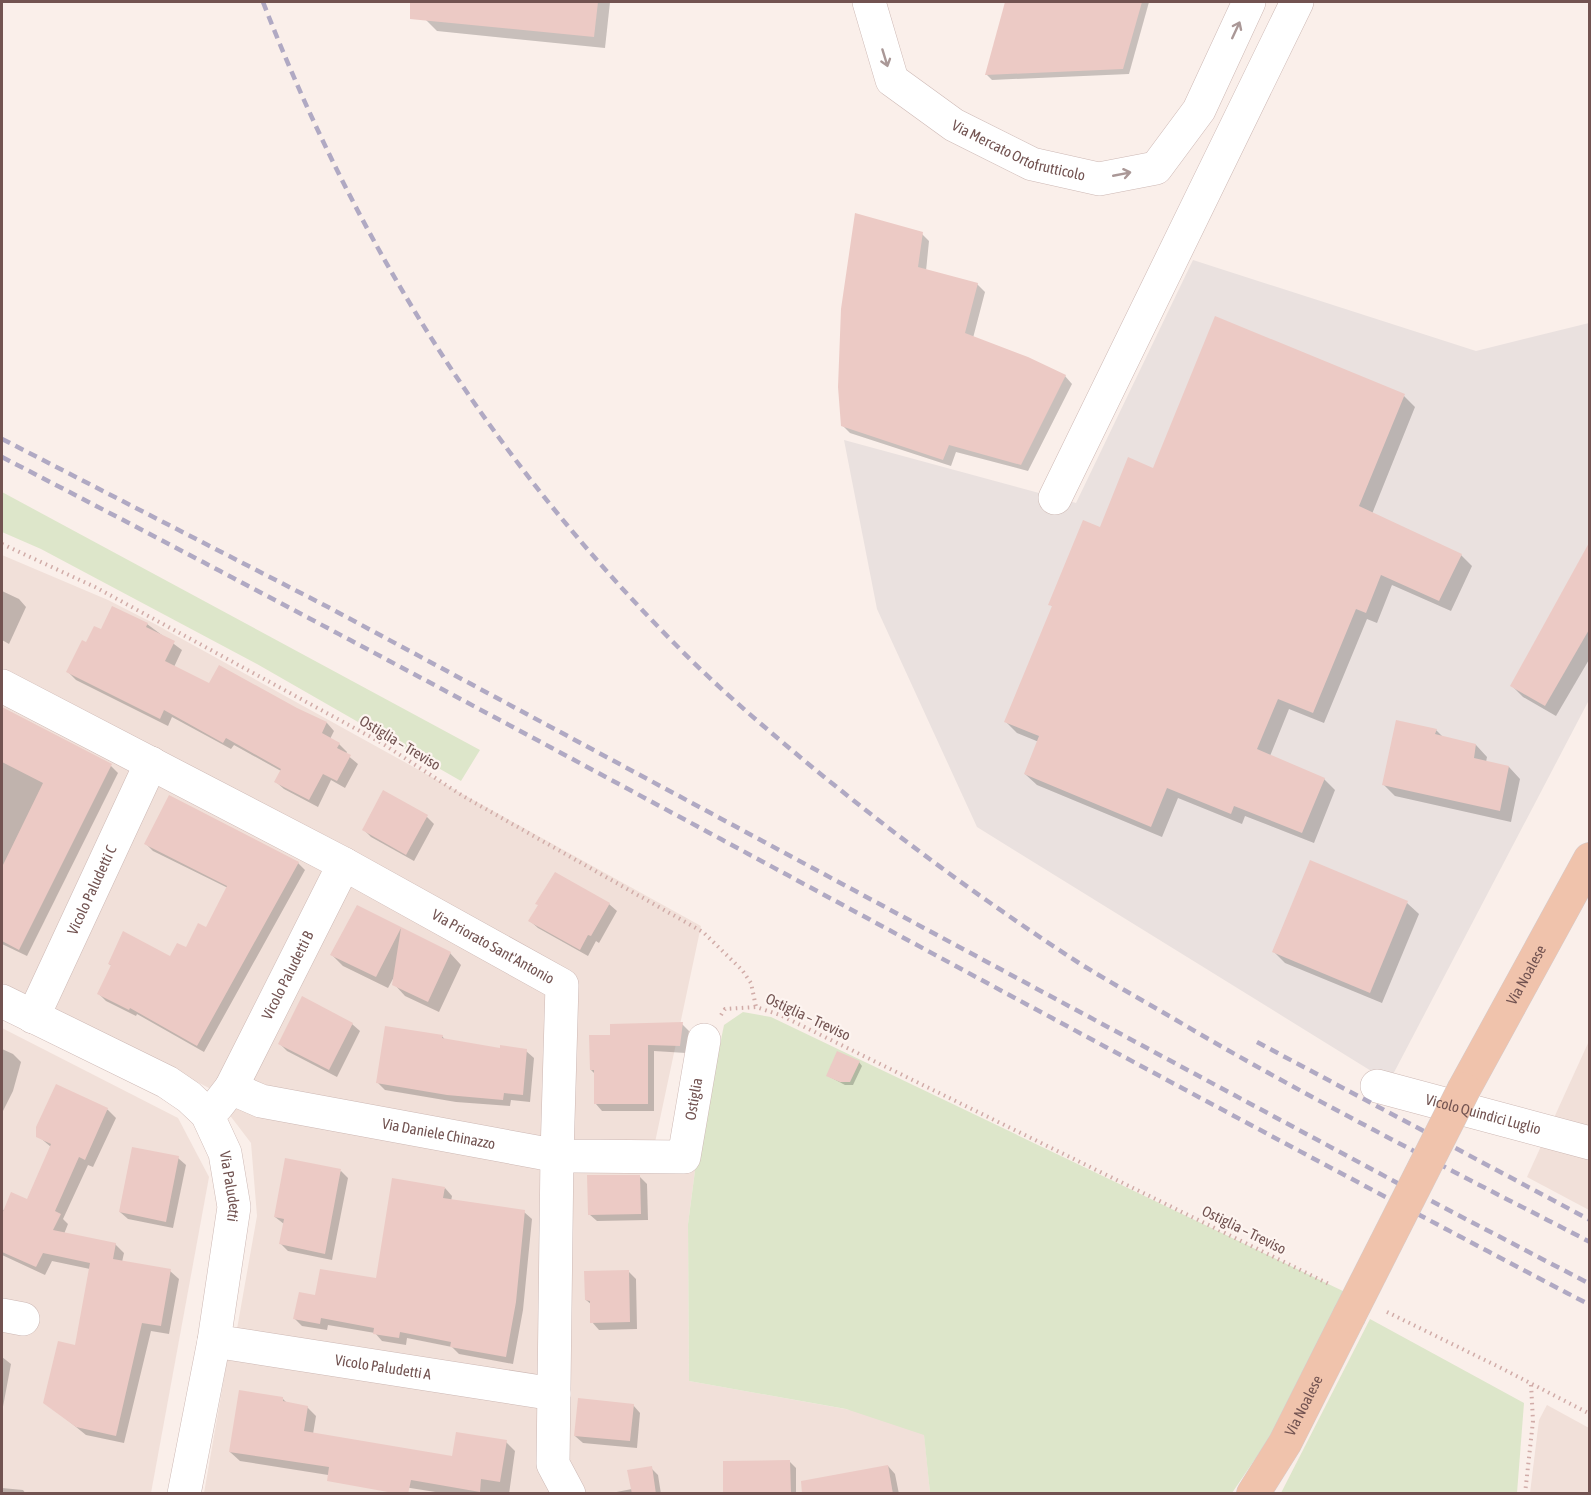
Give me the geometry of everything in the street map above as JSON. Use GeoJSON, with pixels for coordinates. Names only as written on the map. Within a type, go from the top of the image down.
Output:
{"type":"FeatureCollection","features":[{"type":"Feature","properties":{"kind":"main road","name":"Via Noalese"},"geometry":{"type":"LineString","coordinates":[[1253,1494],[1285,1443],[1464,1089],[1590,859]]}},
{"type":"Feature","properties":{"kind":"street","name":"Via Mercato Ortofrutticolo"},"geometry":{"type":"LineString","coordinates":[[869,2],[892,80],[954,125],[1032,164],[1099,179],[1156,168],[1199,110],[1249,2]]}},
{"type":"Feature","properties":{"kind":"street"},"geometry":{"type":"LineString","coordinates":[[1055,498],[1297,2]]}},
{"type":"Feature","properties":{"kind":"street","name":"Via Priorato Sant'Antonio"},"geometry":{"type":"LineString","coordinates":[[2,687],[344,864],[562,985],[557,1155],[554,1464],[569,1494]]}},
{"type":"Feature","properties":{"kind":"street","name":"Vicolo Paludetti C"},"geometry":{"type":"LineString","coordinates":[[33,1017],[151,763]]}},
{"type":"Feature","properties":{"kind":"street","name":"Vicolo Paludetti B"},"geometry":{"type":"LineString","coordinates":[[231,1088],[344,864]]}},
{"type":"Feature","properties":{"kind":"street","name":"Via Paludetti"},"geometry":{"type":"LineString","coordinates":[[2,1001],[167,1082],[189,1097],[207,1114],[225,1153],[234,1207],[214,1341],[184,1494]]}},
{"type":"Feature","properties":{"kind":"street","name":"Ostiglia"},"geometry":{"type":"LineString","coordinates":[[684,1157],[704,1040]]}},
{"type":"Feature","properties":{"kind":"street","name":"Vicolo Quindici Luglio"},"geometry":{"type":"LineString","coordinates":[[1377,1086],[1574,1138]]}},
{"type":"Feature","properties":{"kind":"street"},"geometry":{"type":"LineString","coordinates":[[207,1114],[217,1106],[231,1088]]}},
{"type":"Feature","properties":{"kind":"street","name":"Via Daniele Chinazzo"},"geometry":{"type":"LineString","coordinates":[[231,1088],[261,1101],[557,1155],[684,1157]]}},
{"type":"Feature","properties":{"kind":"street","name":"Vicolo Paludetti A"},"geometry":{"type":"LineString","coordinates":[[214,1341],[554,1394]]}},
{"type":"Feature","properties":{"kind":"path","name":"Ostiglia – Treviso"},"geometry":{"type":"LineString","coordinates":[[2,544],[95,587],[380,742],[463,796],[703,932],[742,970],[751,983],[756,1008],[780,1015],[1334,1287]]}},
{"type":"Feature","properties":{"kind":"path"},"geometry":{"type":"LineString","coordinates":[[1386,1312],[1590,1414]]}},
{"type":"Feature","properties":{"kind":"path"},"geometry":{"type":"LineString","coordinates":[[1525,1494],[1533,1421],[1531,1383]]}},
{"type":"Feature","properties":{"kind":"shaded area"},"geometry":{"type":"Polygon","coordinates":[[[1193,260],[1476,351],[1589,323],[1589,700],[1389,1082],[977,827],[877,609],[844,440],[1076,503],[1193,260]]]}},
{"type":"Feature","properties":{"kind":"shaded area"},"geometry":{"type":"Polygon","coordinates":[[[2,555],[108,600],[155,624],[701,926],[654,1147],[696,1163],[688,1224],[689,1381],[923,1423],[930,1493],[204,1493],[230,1344],[237,1329],[257,1216],[251,1143],[209,1088],[2,983],[2,555]]]}},
{"type":"Feature","properties":{"kind":"shaded area"},"geometry":{"type":"Polygon","coordinates":[[[2,1028],[178,1118],[209,1177],[151,1493],[2,1493],[2,1028]]]}},
{"type":"Feature","properties":{"kind":"shaded area"},"geometry":{"type":"Polygon","coordinates":[[[1589,1041],[1589,1210],[1527,1177],[1589,1041]]]}},
{"type":"Feature","properties":{"kind":"shaded area"},"geometry":{"type":"Polygon","coordinates":[[[1547,1405],[1589,1428],[1589,1493],[1530,1493],[1539,1420],[1547,1405]]]}},
{"type":"Feature","properties":{"kind":"green space"},"geometry":{"type":"Polygon","coordinates":[[[2,492],[480,750],[461,781],[257,664],[41,549],[2,532],[2,492]]]}},
{"type":"Feature","properties":{"kind":"green space"},"geometry":{"type":"Polygon","coordinates":[[[743,1012],[771,1017],[1345,1292],[1268,1440],[1232,1493],[930,1493],[924,1435],[846,1409],[689,1381],[688,1224],[696,1163],[724,1025],[743,1012]]]}},
{"type":"Feature","properties":{"kind":"green space"},"geometry":{"type":"Polygon","coordinates":[[[1370,1319],[1524,1403],[1517,1493],[1281,1493],[1370,1319]]]}},
{"type":"Feature","properties":{"kind":"building"},"geometry":{"type":"Polygon","coordinates":[[[410,2],[598,2],[594,37],[410,19],[410,2]]]}},
{"type":"Feature","properties":{"kind":"building"},"geometry":{"type":"Polygon","coordinates":[[[1005,2],[1142,2],[1123,69],[985,75],[1005,2]]]}},
{"type":"Feature","properties":{"kind":"building"},"geometry":{"type":"Polygon","coordinates":[[[855,213],[923,232],[918,267],[978,283],[965,333],[1028,357],[1066,375],[1021,465],[949,445],[943,460],[841,426],[838,387],[841,309],[855,213]]]}},
{"type":"Feature","properties":{"kind":"building"},"geometry":{"type":"Polygon","coordinates":[[[1215,316],[1405,394],[1359,506],[1462,554],[1439,601],[1381,575],[1366,613],[1356,609],[1313,713],[1278,699],[1257,749],[1325,778],[1302,833],[1234,806],[1231,814],[1167,788],[1151,827],[1024,774],[1039,736],[1004,722],[1052,606],[1048,605],[1083,520],[1100,527],[1128,457],[1153,468],[1215,316]]]}},
{"type":"Feature","properties":{"kind":"building"},"geometry":{"type":"Polygon","coordinates":[[[1590,541],[1590,628],[1545,706],[1510,686],[1590,541]]]}},
{"type":"Feature","properties":{"kind":"building"},"geometry":{"type":"Polygon","coordinates":[[[112,606],[148,623],[146,627],[175,641],[165,661],[209,683],[219,665],[327,722],[322,733],[340,743],[337,748],[351,755],[337,781],[323,774],[309,800],[274,782],[281,769],[226,738],[223,743],[164,710],[160,719],[66,672],[82,640],[86,642],[94,626],[101,629],[112,606]]]}},
{"type":"Feature","properties":{"kind":"building"},"geometry":{"type":"Polygon","coordinates":[[[2,707],[112,764],[19,950],[2,941],[2,867],[43,783],[2,762],[2,707]]]}},
{"type":"Feature","properties":{"kind":"building"},"geometry":{"type":"Polygon","coordinates":[[[1396,720],[1437,729],[1435,734],[1476,744],[1474,758],[1509,766],[1500,811],[1382,785],[1396,720]]]}},
{"type":"Feature","properties":{"kind":"building"},"geometry":{"type":"Polygon","coordinates":[[[383,790],[428,815],[406,855],[362,830],[383,790]]]}},
{"type":"Feature","properties":{"kind":"building"},"geometry":{"type":"Polygon","coordinates":[[[169,795],[299,862],[197,1046],[130,1008],[129,1010],[97,994],[111,965],[108,964],[123,931],[170,956],[177,943],[186,947],[198,923],[206,927],[227,886],[144,844],[169,795]]]}},
{"type":"Feature","properties":{"kind":"building"},"geometry":{"type":"Polygon","coordinates":[[[1310,860],[1408,901],[1370,993],[1272,952],[1310,860]]]}},
{"type":"Feature","properties":{"kind":"building"},"geometry":{"type":"Polygon","coordinates":[[[555,872],[610,903],[580,950],[528,921],[538,905],[535,904],[555,872]]]}},
{"type":"Feature","properties":{"kind":"building"},"geometry":{"type":"Polygon","coordinates":[[[357,905],[451,952],[428,1002],[392,985],[401,928],[376,977],[330,955],[357,905]]]}},
{"type":"Feature","properties":{"kind":"building"},"geometry":{"type":"Polygon","coordinates":[[[302,996],[353,1023],[329,1070],[278,1044],[302,996]]]}},
{"type":"Feature","properties":{"kind":"building"},"geometry":{"type":"Polygon","coordinates":[[[683,1022],[680,1046],[648,1045],[648,1104],[594,1104],[594,1070],[590,1070],[589,1035],[610,1035],[610,1024],[683,1022]]]}},
{"type":"Feature","properties":{"kind":"building"},"geometry":{"type":"Polygon","coordinates":[[[385,1026],[443,1035],[442,1038],[500,1048],[500,1045],[527,1049],[523,1095],[504,1093],[503,1100],[447,1095],[376,1083],[385,1026]]]}},
{"type":"Feature","properties":{"kind":"building"},"geometry":{"type":"Polygon","coordinates":[[[837,1051],[860,1061],[850,1082],[840,1082],[826,1076],[837,1051]]]}},
{"type":"Feature","properties":{"kind":"building"},"geometry":{"type":"Polygon","coordinates":[[[56,1084],[108,1108],[85,1160],[79,1157],[55,1211],[61,1214],[53,1230],[116,1243],[113,1259],[171,1269],[161,1326],[142,1323],[116,1436],[76,1427],[43,1403],[58,1341],[75,1345],[90,1263],[43,1253],[36,1267],[2,1252],[2,1214],[11,1192],[27,1199],[51,1144],[36,1137],[36,1127],[56,1084]]]}},
{"type":"Feature","properties":{"kind":"building"},"geometry":{"type":"Polygon","coordinates":[[[132,1147],[179,1156],[166,1222],[119,1212],[132,1147]]]}},
{"type":"Feature","properties":{"kind":"building"},"geometry":{"type":"Polygon","coordinates":[[[285,1158],[341,1169],[325,1254],[279,1244],[284,1219],[274,1217],[285,1158]]]}},
{"type":"Feature","properties":{"kind":"building"},"geometry":{"type":"Polygon","coordinates":[[[587,1175],[640,1175],[641,1214],[588,1215],[587,1175]]]}},
{"type":"Feature","properties":{"kind":"building"},"geometry":{"type":"Polygon","coordinates":[[[392,1178],[445,1187],[443,1198],[525,1210],[516,1302],[506,1357],[450,1347],[451,1342],[400,1332],[399,1338],[373,1334],[374,1328],[321,1318],[320,1324],[293,1319],[299,1292],[315,1295],[320,1269],[376,1278],[392,1178]]]}},
{"type":"Feature","properties":{"kind":"building"},"geometry":{"type":"Polygon","coordinates":[[[629,1270],[630,1322],[590,1323],[590,1301],[585,1300],[584,1271],[629,1270]]]}},
{"type":"Feature","properties":{"kind":"building"},"geometry":{"type":"Polygon","coordinates":[[[239,1390],[283,1397],[283,1401],[308,1406],[304,1431],[452,1456],[456,1432],[507,1440],[500,1482],[481,1479],[480,1492],[411,1480],[408,1494],[399,1494],[327,1481],[329,1467],[229,1452],[239,1390]]]}},
{"type":"Feature","properties":{"kind":"building"},"geometry":{"type":"Polygon","coordinates":[[[578,1398],[634,1404],[630,1441],[574,1436],[578,1398]]]}},
{"type":"Feature","properties":{"kind":"building"},"geometry":{"type":"Polygon","coordinates":[[[790,1460],[791,1494],[723,1494],[723,1461],[790,1460]]]}},
{"type":"Feature","properties":{"kind":"building"},"geometry":{"type":"Polygon","coordinates":[[[888,1465],[893,1494],[802,1494],[801,1481],[888,1465]]]}},
{"type":"Feature","properties":{"kind":"building"},"geometry":{"type":"Polygon","coordinates":[[[652,1466],[656,1494],[632,1494],[627,1470],[652,1466]]]}},
{"type":"Feature","properties":{"kind":"railway"},"geometry":{"type":"LineString","coordinates":[[263,2],[300,92],[341,179],[386,263],[435,344],[488,423],[546,499],[608,573],[675,644],[736,702],[834,785],[936,864],[1079,963],[1278,1078],[1590,1242]]}},
{"type":"Feature","properties":{"kind":"railway"},"geometry":{"type":"LineString","coordinates":[[2,439],[328,607],[1416,1193],[1590,1284]]}},
{"type":"Feature","properties":{"kind":"railway"},"geometry":{"type":"LineString","coordinates":[[2,457],[400,667],[1192,1094],[1590,1305]]}},
{"type":"Feature","properties":{"kind":"railway"},"geometry":{"type":"LineString","coordinates":[[1257,1042],[1590,1220]]}}]}
